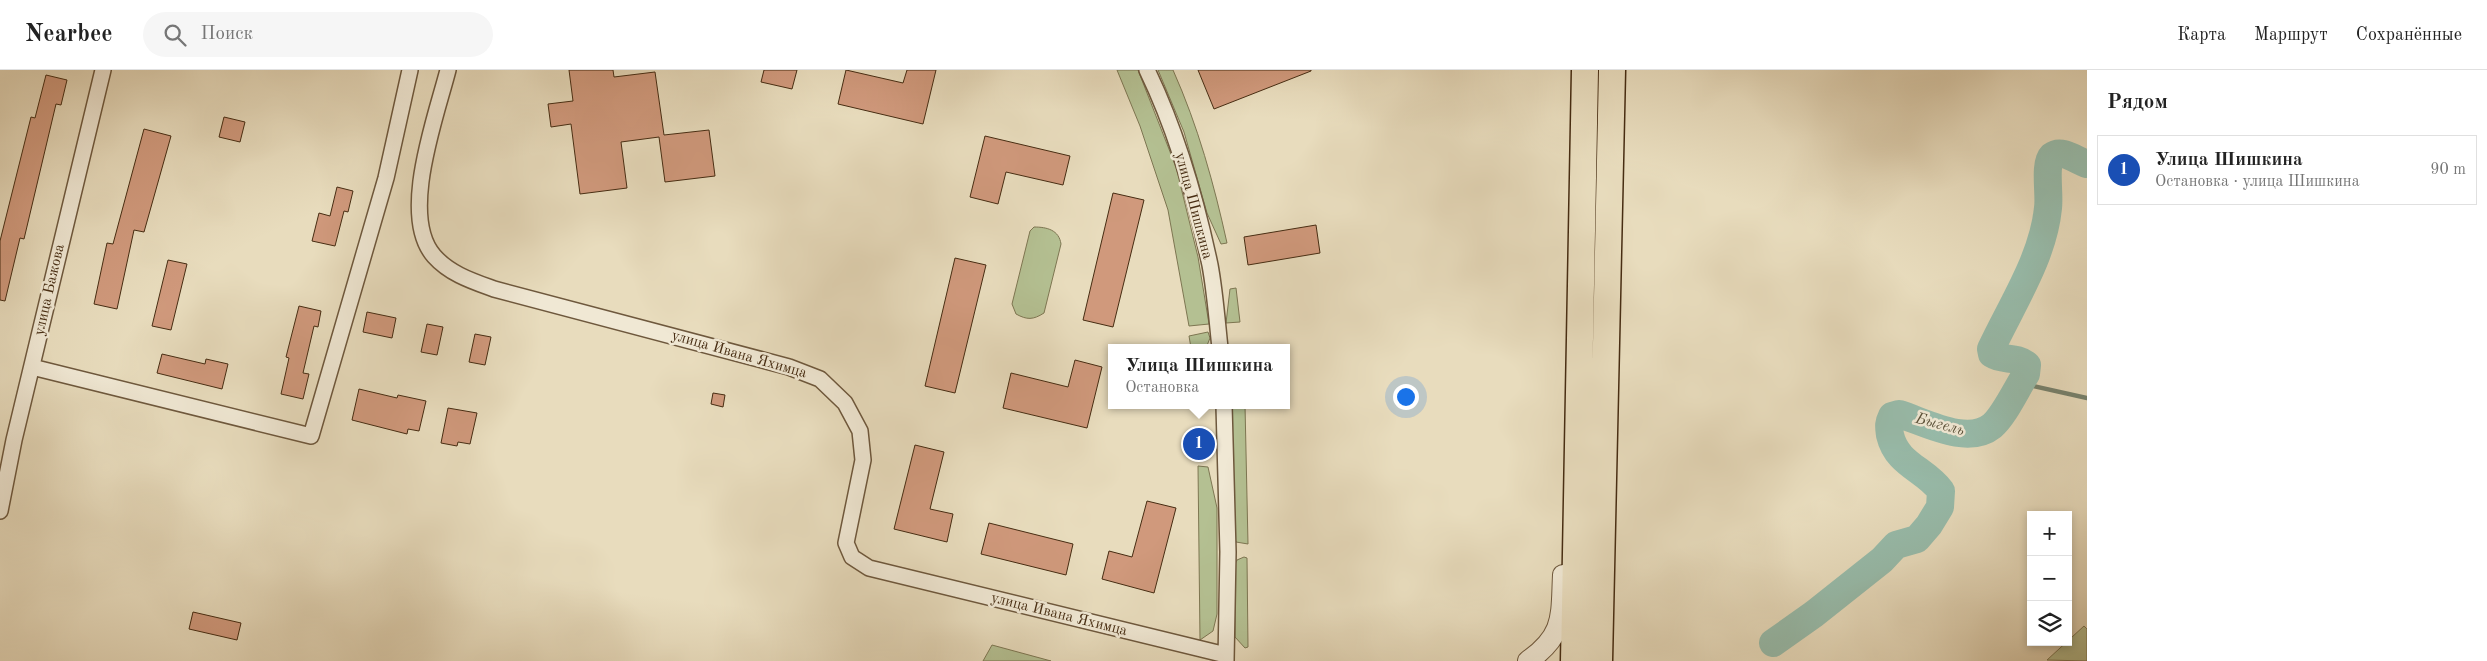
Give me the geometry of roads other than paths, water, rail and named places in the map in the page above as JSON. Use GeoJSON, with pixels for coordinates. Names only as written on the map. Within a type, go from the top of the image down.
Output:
{"type":"FeatureCollection","features":[{"type":"Feature","properties":{"kind":"highway"},"geometry":{"type":"LineString","coordinates":[[1574,661],[1585,70]]}},
{"type":"Feature","properties":{"kind":"highway"},"geometry":{"type":"LineString","coordinates":[[1599,661],[1612,70]]}},
{"type":"Feature","properties":{"kind":"street","name":"улица Бажова"},"geometry":{"type":"LineString","coordinates":[[0,511],[7,439],[32,367],[103,70]]}},
{"type":"Feature","properties":{"kind":"street"},"geometry":{"type":"LineString","coordinates":[[32,367],[311,436],[386,178],[410,70]]}},
{"type":"Feature","properties":{"kind":"street","name":"улица Ивана Яхимца"},"geometry":{"type":"LineString","coordinates":[[448,70],[419,187],[419,228],[433,255],[459,276],[494,289],[789,367],[820,379],[845,403],[860,431],[862,460],[846,543],[852,557],[869,568],[1226,658]]}},
{"type":"Feature","properties":{"kind":"street","name":"улица Шишкина"},"geometry":{"type":"LineString","coordinates":[[1147,70],[1157,90],[1187,174],[1210,266],[1220,344]]}},
{"type":"Feature","properties":{"kind":"street"},"geometry":{"type":"LineString","coordinates":[[1224,409],[1228,552],[1226,658]]}},
{"type":"Feature","properties":{"kind":"street"},"geometry":{"type":"LineString","coordinates":[[1528,661],[1544,650],[1554,637],[1561,620],[1565,551],[1576,494]]}},
{"type":"Feature","properties":{"kind":"waterway","name":"Быгель"},"geometry":{"type":"LineString","coordinates":[[1773,643],[1814,614],[1882,560],[1896,545],[1917,539],[1929,525],[1940,507],[1941,491],[1905,460],[1894,445],[1889,428],[1892,416],[1899,414],[1946,431],[1971,434],[1982,432],[1992,426],[2006,409],[2026,374],[2027,365],[2018,360],[1996,356],[1992,354],[1991,349],[2040,245],[2048,208],[2048,166],[2052,156],[2060,153],[2087,164]]}},
{"type":"Feature","properties":{"kind":"waterway"},"geometry":{"type":"LineString","coordinates":[[2020,383],[2087,398]]}},
{"type":"Feature","properties":{"kind":"place","name":"Улица Шишкина"},"geometry":{"type":"Point","coordinates":[1199,444]}}]}
